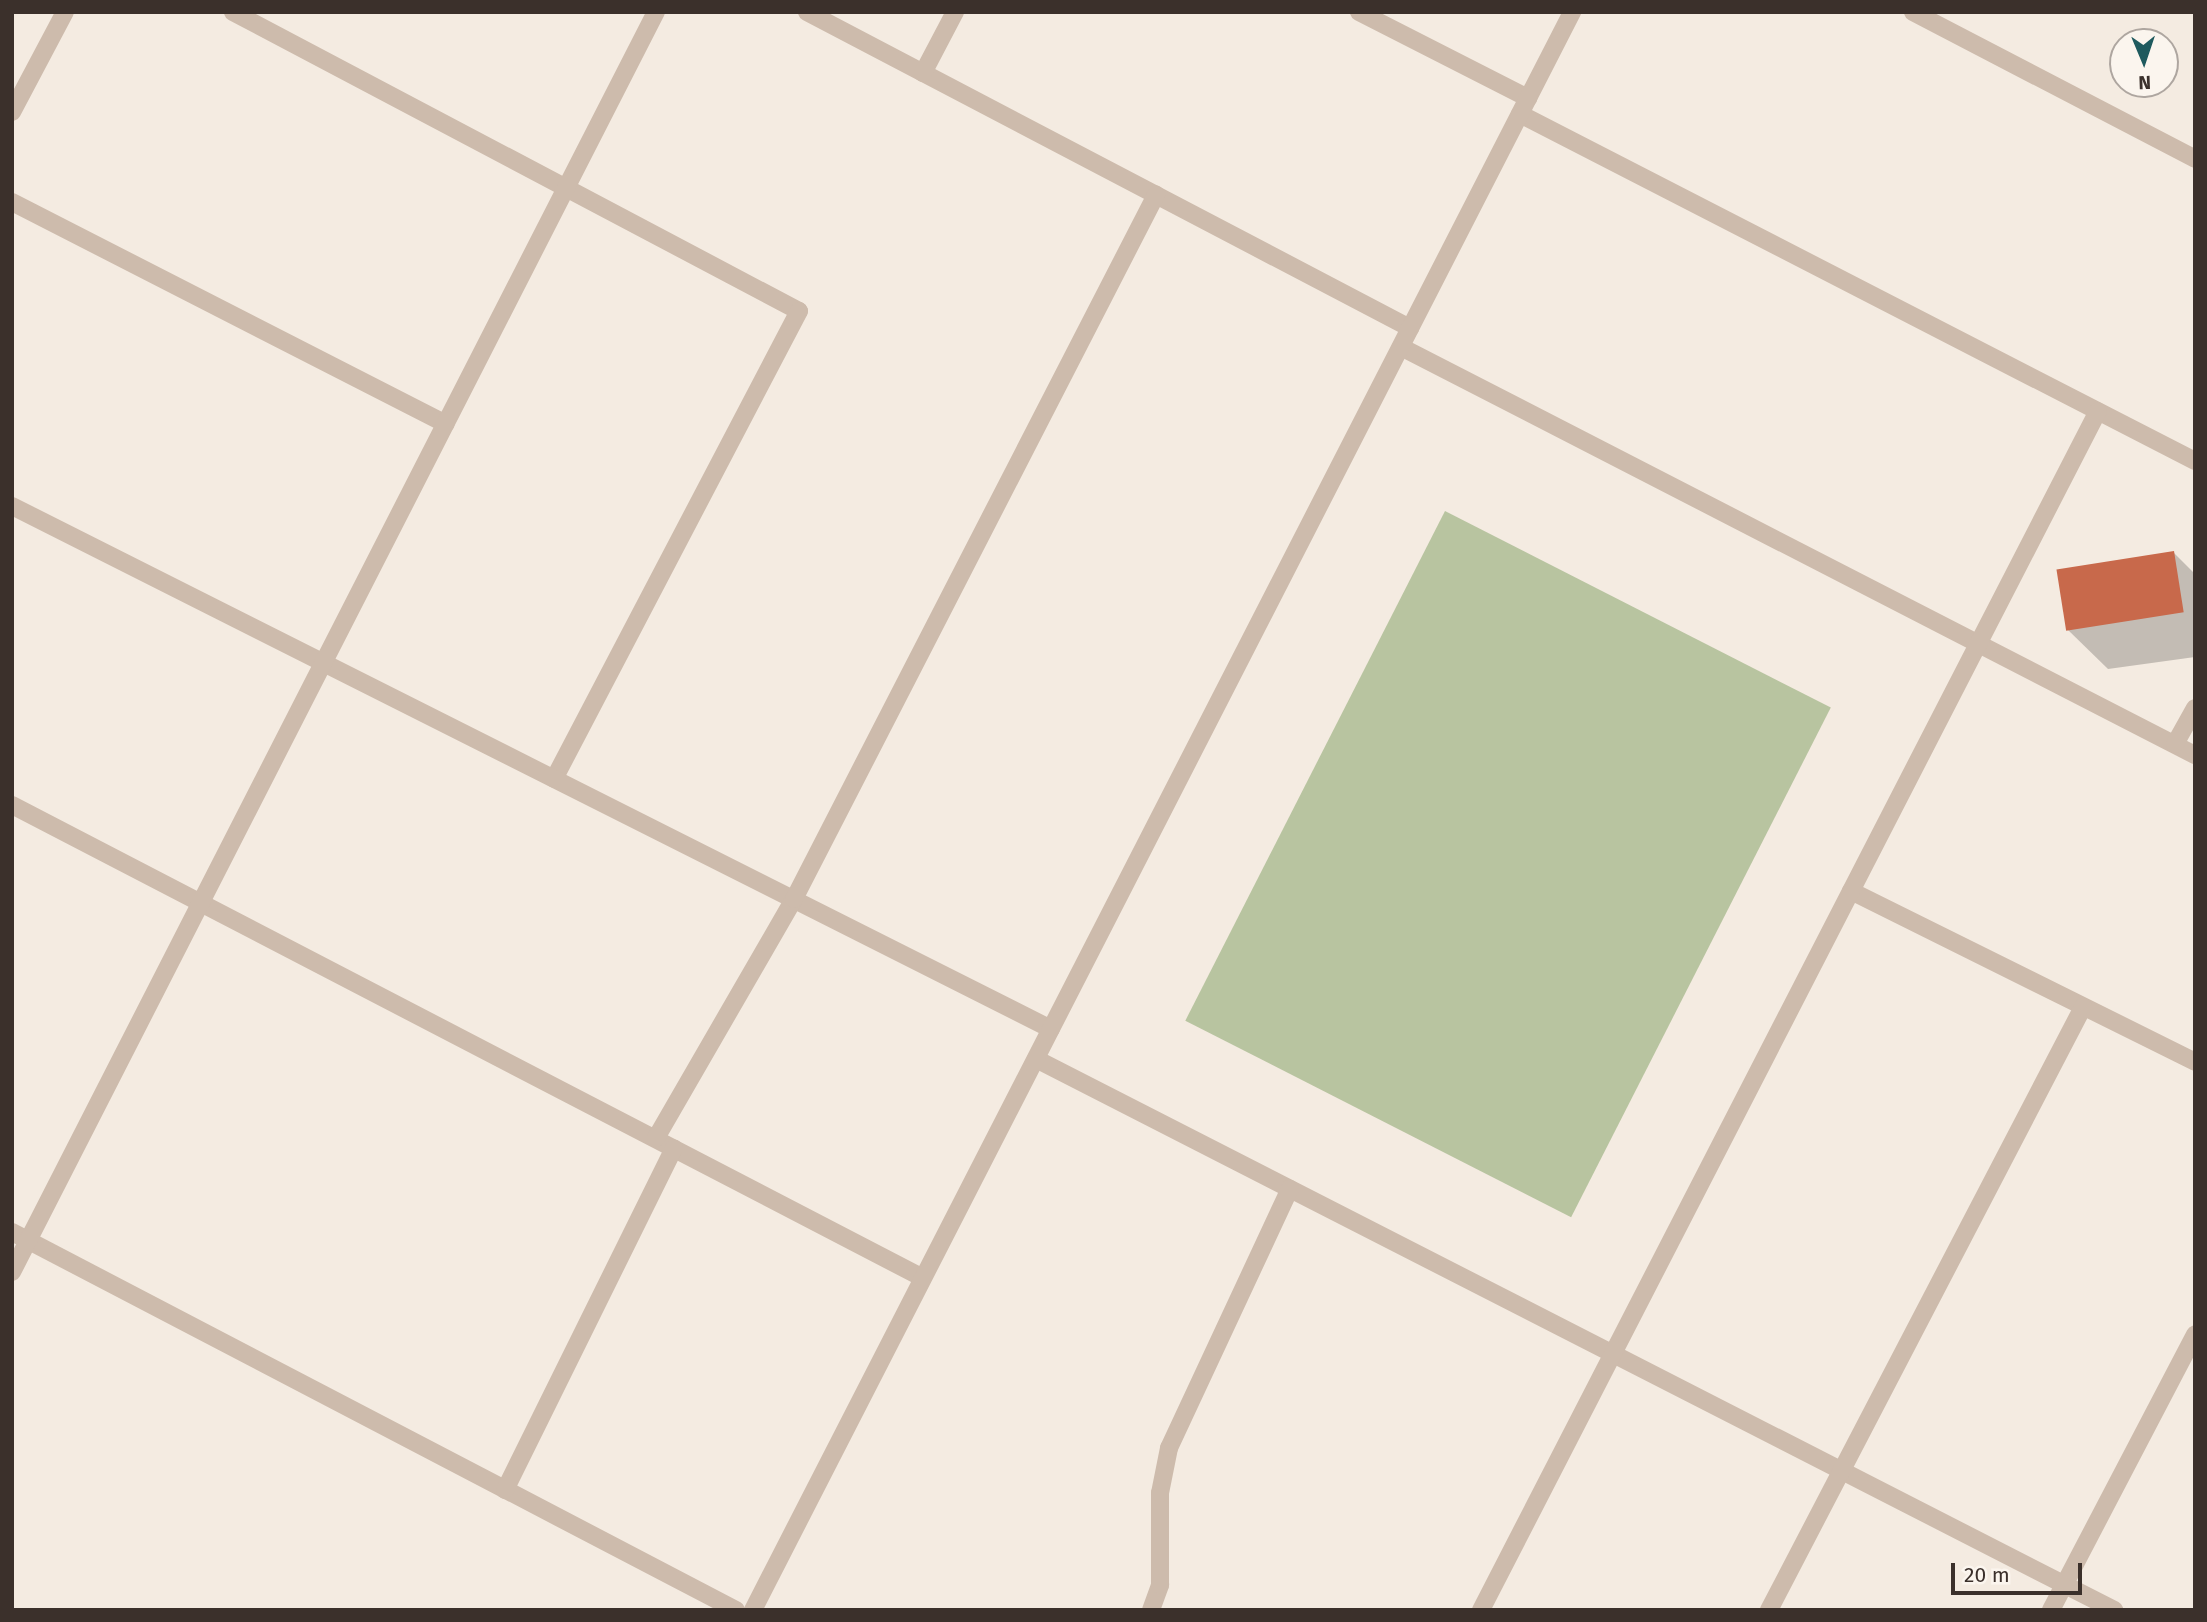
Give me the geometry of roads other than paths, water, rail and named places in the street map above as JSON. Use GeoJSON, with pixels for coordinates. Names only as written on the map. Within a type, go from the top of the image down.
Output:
{"type":"FeatureCollection","features":[{"type":"Feature","properties":{"kind":"street"},"geometry":{"type":"LineString","coordinates":[[12,112],[65,12]]}},
{"type":"Feature","properties":{"kind":"street"},"geometry":{"type":"LineString","coordinates":[[233,12],[799,311],[554,779]]}},
{"type":"Feature","properties":{"kind":"street"},"geometry":{"type":"LineString","coordinates":[[12,1272],[20,1236],[201,903],[656,12]]}},
{"type":"Feature","properties":{"kind":"street"},"geometry":{"type":"LineString","coordinates":[[807,12],[1410,328]]}},
{"type":"Feature","properties":{"kind":"street"},"geometry":{"type":"LineString","coordinates":[[923,73],[955,12]]}},
{"type":"Feature","properties":{"kind":"street"},"geometry":{"type":"LineString","coordinates":[[1359,12],[1524,106],[2195,461]]}},
{"type":"Feature","properties":{"kind":"street"},"geometry":{"type":"LineString","coordinates":[[753,1610],[1572,12]]}},
{"type":"Feature","properties":{"kind":"street"},"geometry":{"type":"LineString","coordinates":[[1913,12],[2195,159]]}},
{"type":"Feature","properties":{"kind":"street"},"geometry":{"type":"LineString","coordinates":[[656,1138],[793,900],[1156,195]]}},
{"type":"Feature","properties":{"kind":"street"},"geometry":{"type":"LineString","coordinates":[[12,202],[446,424]]}},
{"type":"Feature","properties":{"kind":"street"},"geometry":{"type":"LineString","coordinates":[[1401,347],[2195,755]]}},
{"type":"Feature","properties":{"kind":"street"},"geometry":{"type":"LineString","coordinates":[[1481,1610],[2098,411]]}},
{"type":"Feature","properties":{"kind":"street"},"geometry":{"type":"LineString","coordinates":[[12,506],[1051,1029]]}},
{"type":"Feature","properties":{"kind":"street"},"geometry":{"type":"LineString","coordinates":[[2175,744],[2195,708]]}},
{"type":"Feature","properties":{"kind":"street"},"geometry":{"type":"LineString","coordinates":[[12,805],[923,1278]]}},
{"type":"Feature","properties":{"kind":"street"},"geometry":{"type":"LineString","coordinates":[[1851,891],[2195,1062]]}},
{"type":"Feature","properties":{"kind":"street"},"geometry":{"type":"LineString","coordinates":[[1769,1610],[2083,1007]]}},
{"type":"Feature","properties":{"kind":"street"},"geometry":{"type":"LineString","coordinates":[[1036,1059],[2114,1610]]}},
{"type":"Feature","properties":{"kind":"street"},"geometry":{"type":"LineString","coordinates":[[505,1490],[674,1148]]}},
{"type":"Feature","properties":{"kind":"street"},"geometry":{"type":"LineString","coordinates":[[1151,1610],[1160,1586],[1160,1493],[1169,1448],[1290,1189]]}},
{"type":"Feature","properties":{"kind":"street"},"geometry":{"type":"LineString","coordinates":[[20,1236],[736,1610]]}},
{"type":"Feature","properties":{"kind":"street"},"geometry":{"type":"LineString","coordinates":[[2051,1610],[2195,1334]]}}]}
